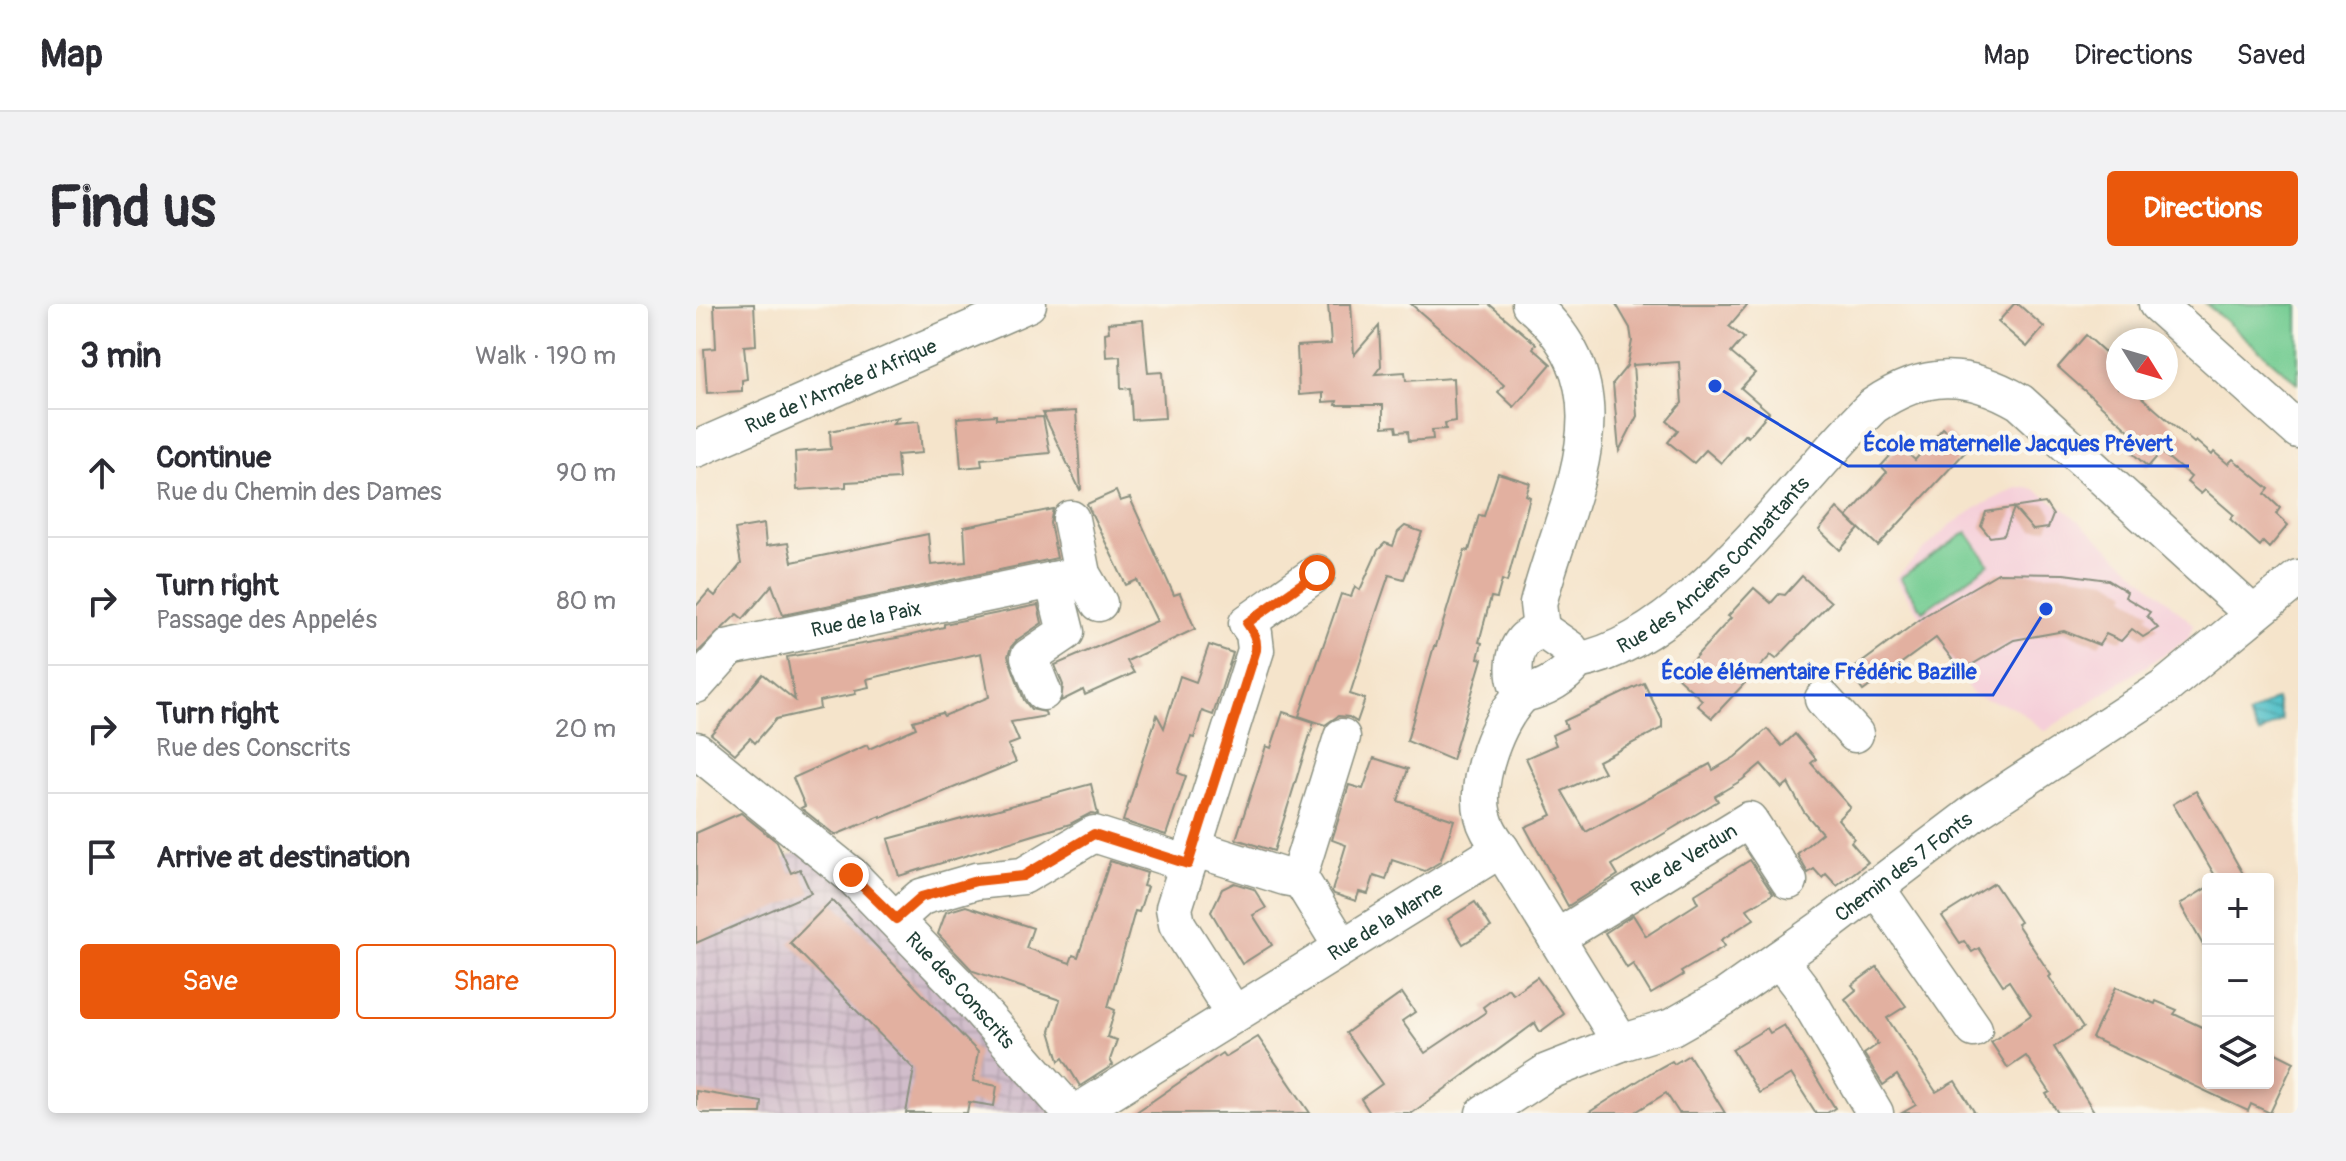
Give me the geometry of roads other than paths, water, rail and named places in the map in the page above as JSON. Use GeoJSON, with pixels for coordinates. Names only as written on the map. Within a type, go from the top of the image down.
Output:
{"type":"FeatureCollection","features":[{"type":"Feature","properties":{"kind":"street","name":"Rue de l'Armée d'Afrique"},"geometry":{"type":"LineString","coordinates":[[696,449],[1028,304]]}},
{"type":"Feature","properties":{"kind":"street"},"geometry":{"type":"LineString","coordinates":[[1530,304],[1560,334],[1570,350],[1584,386],[1587,405],[1582,455],[1538,604],[1541,629],[1570,649],[1577,661]]}},
{"type":"Feature","properties":{"kind":"street"},"geometry":{"type":"LineString","coordinates":[[2157,304],[2298,430]]}},
{"type":"Feature","properties":{"kind":"street","name":"Rue des Anciens Combattants"},"geometry":{"type":"LineString","coordinates":[[1523,694],[1549,686],[1577,661],[1620,648],[1678,609],[1732,558],[1873,406],[1894,391],[1920,382],[1946,378],[1997,388],[2020,402],[2253,614]]}},
{"type":"Feature","properties":{"kind":"street"},"geometry":{"type":"LineString","coordinates":[[1043,692],[1029,657],[1066,632],[1078,586],[1071,519]]}},
{"type":"Feature","properties":{"kind":"street"},"geometry":{"type":"LineString","coordinates":[[1234,1014],[1175,916],[1174,908],[1256,650],[1254,633],[1247,623],[1317,573]]}},
{"type":"Feature","properties":{"kind":"street","name":"Chemin des 7 Fonts"},"geometry":{"type":"LineString","coordinates":[[1484,1113],[1547,1072],[1672,1027],[1725,997],[1979,809],[2164,688],[2298,578]]}},
{"type":"Feature","properties":{"kind":"street","name":"Rue de la Paix"},"geometry":{"type":"LineString","coordinates":[[696,685],[730,647],[1078,586]]}},
{"type":"Feature","properties":{"kind":"street"},"geometry":{"type":"LineString","coordinates":[[1541,629],[1525,639],[1517,654],[1514,671],[1518,688],[1523,694],[1508,709],[1500,725],[1482,781],[1483,816],[1489,832],[1621,1043]]}},
{"type":"Feature","properties":{"kind":"street"},"geometry":{"type":"LineString","coordinates":[[1823,699],[1855,734]]}},
{"type":"Feature","properties":{"kind":"street"},"geometry":{"type":"LineString","coordinates":[[1342,737],[1300,872],[1301,880],[1342,947]]}},
{"type":"Feature","properties":{"kind":"street","name":"Rue des Conscrits"},"geometry":{"type":"LineString","coordinates":[[696,750],[851,875],[896,919],[1074,1113]]}},
{"type":"Feature","properties":{"kind":"street","name":"Rue de Verdun"},"geometry":{"type":"LineString","coordinates":[[1556,938],[1749,820],[1789,881]]}},
{"type":"Feature","properties":{"kind":"street"},"geometry":{"type":"LineString","coordinates":[[896,919],[921,897],[976,881],[1023,876],[1094,834],[1301,880]]}},
{"type":"Feature","properties":{"kind":"street","name":"Rue de la Marne"},"geometry":{"type":"LineString","coordinates":[[1074,1113],[1501,849]]}},
{"type":"Feature","properties":{"kind":"street"},"geometry":{"type":"LineString","coordinates":[[1875,886],[1974,1029]]}},
{"type":"Feature","properties":{"kind":"street"},"geometry":{"type":"LineString","coordinates":[[1779,959],[1802,989],[1875,1113]]}},
{"type":"Feature","properties":{"kind":"water"},"geometry":{"type":"Polygon","coordinates":[[[2276,699],[2282,720],[2259,734],[2248,715],[2276,699]]]}},
{"type":"Feature","properties":{"kind":"place","name":"École maternelle Jacques Prévert"},"geometry":{"type":"Point","coordinates":[1715,386]}},
{"type":"Feature","properties":{"kind":"place","name":"École élémentaire Frédéric Bazille"},"geometry":{"type":"Point","coordinates":[2046,609]}}]}
